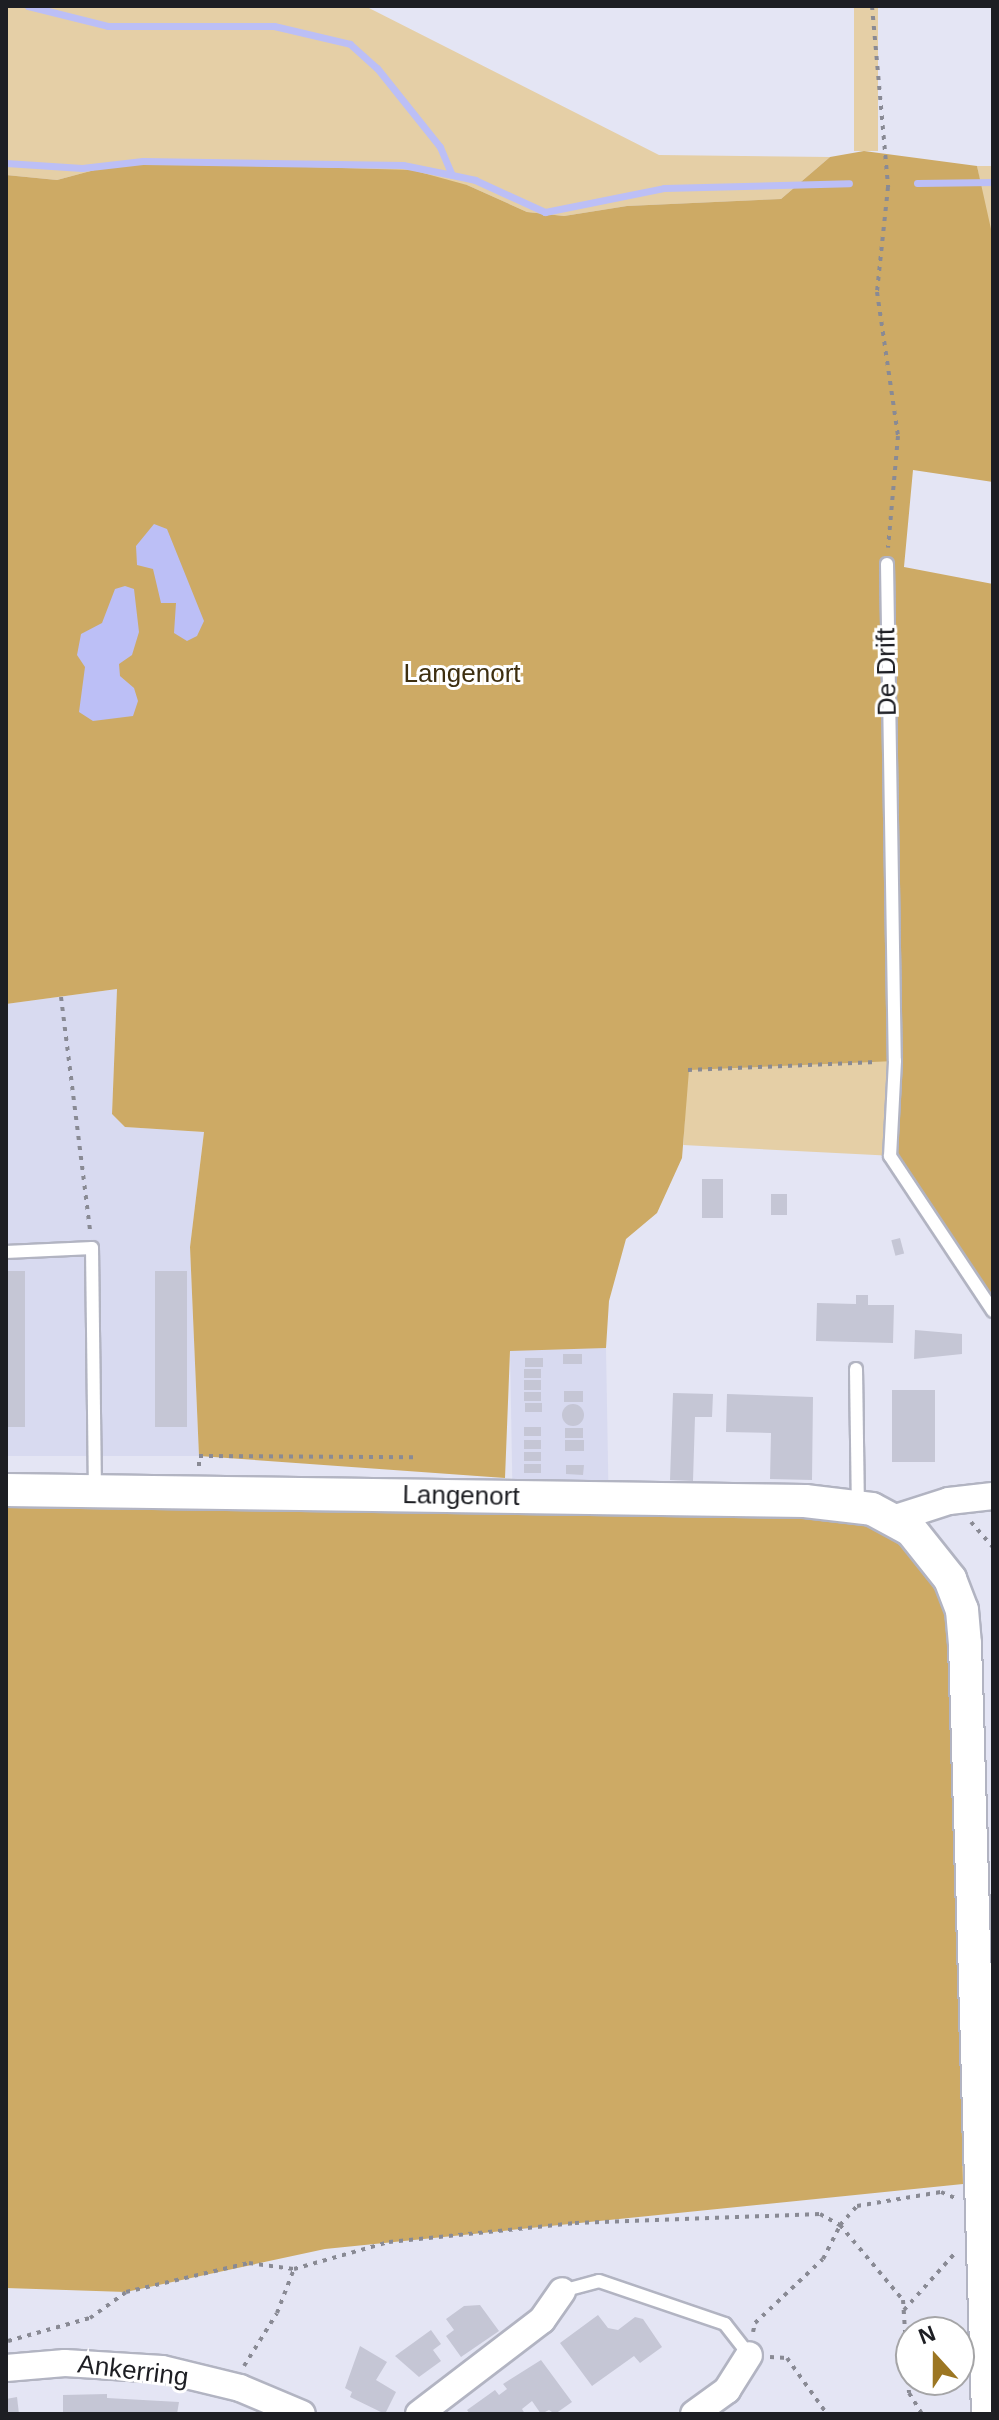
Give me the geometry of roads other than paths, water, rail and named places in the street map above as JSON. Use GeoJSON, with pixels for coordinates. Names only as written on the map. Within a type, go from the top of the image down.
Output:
{"type":"FeatureCollection","features":[{"type":"Feature","properties":{"kind":"street","name":"Langenort"},"geometry":{"type":"LineString","coordinates":[[6,1490],[805,1501],[858,1506],[902,1525]]}},
{"type":"Feature","properties":{"kind":"street"},"geometry":{"type":"LineString","coordinates":[[988,2414],[984,2074],[962,1610],[933,1552],[902,1525],[949,1501],[993,1496]]}},
{"type":"Feature","properties":{"kind":"street"},"geometry":{"type":"LineString","coordinates":[[419,2414],[542,2320],[562,2291]]}},
{"type":"Feature","properties":{"kind":"street"},"geometry":{"type":"LineString","coordinates":[[694,2414],[727,2390],[749,2355]]}},
{"type":"Feature","properties":{"kind":"street","name":"Ankerring"},"geometry":{"type":"LineString","coordinates":[[6,2368],[65,2363],[162,2369],[234,2387],[302,2414]]}},
{"type":"Feature","properties":{"kind":"lane","name":"De Drift"},"geometry":{"type":"LineString","coordinates":[[887,564],[895,1061],[890,1156],[993,1311]]}},
{"type":"Feature","properties":{"kind":"lane"},"geometry":{"type":"LineString","coordinates":[[6,1252],[92,1248],[95,1491]]}},
{"type":"Feature","properties":{"kind":"lane"},"geometry":{"type":"LineString","coordinates":[[856,1369],[858,1506]]}},
{"type":"Feature","properties":{"kind":"lane"},"geometry":{"type":"LineString","coordinates":[[562,2291],[599,2281],[725,2324],[749,2355]]}},
{"type":"Feature","properties":{"kind":"water"},"geometry":{"type":"Polygon","coordinates":[[[154,524],[167,529],[204,621],[197,636],[187,641],[174,633],[176,603],[161,603],[153,569],[137,565],[136,546],[154,524]]]}},
{"type":"Feature","properties":{"kind":"water"},"geometry":{"type":"Polygon","coordinates":[[[125,586],[134,589],[139,632],[132,655],[119,664],[120,676],[134,688],[138,701],[133,716],[93,721],[79,712],[85,667],[77,655],[81,634],[102,623],[115,589],[125,586]]]}},
{"type":"Feature","properties":{"kind":"waterway"},"geometry":{"type":"LineString","coordinates":[[28,6],[108,26],[274,26],[350,44],[377,68],[440,147],[452,175],[475,180],[545,212],[664,188],[849,183]]}},
{"type":"Feature","properties":{"kind":"waterway"},"geometry":{"type":"LineString","coordinates":[[6,163],[82,168],[143,161],[403,165],[452,175]]}},
{"type":"Feature","properties":{"kind":"waterway"},"geometry":{"type":"LineString","coordinates":[[917,183],[993,182]]}}]}
